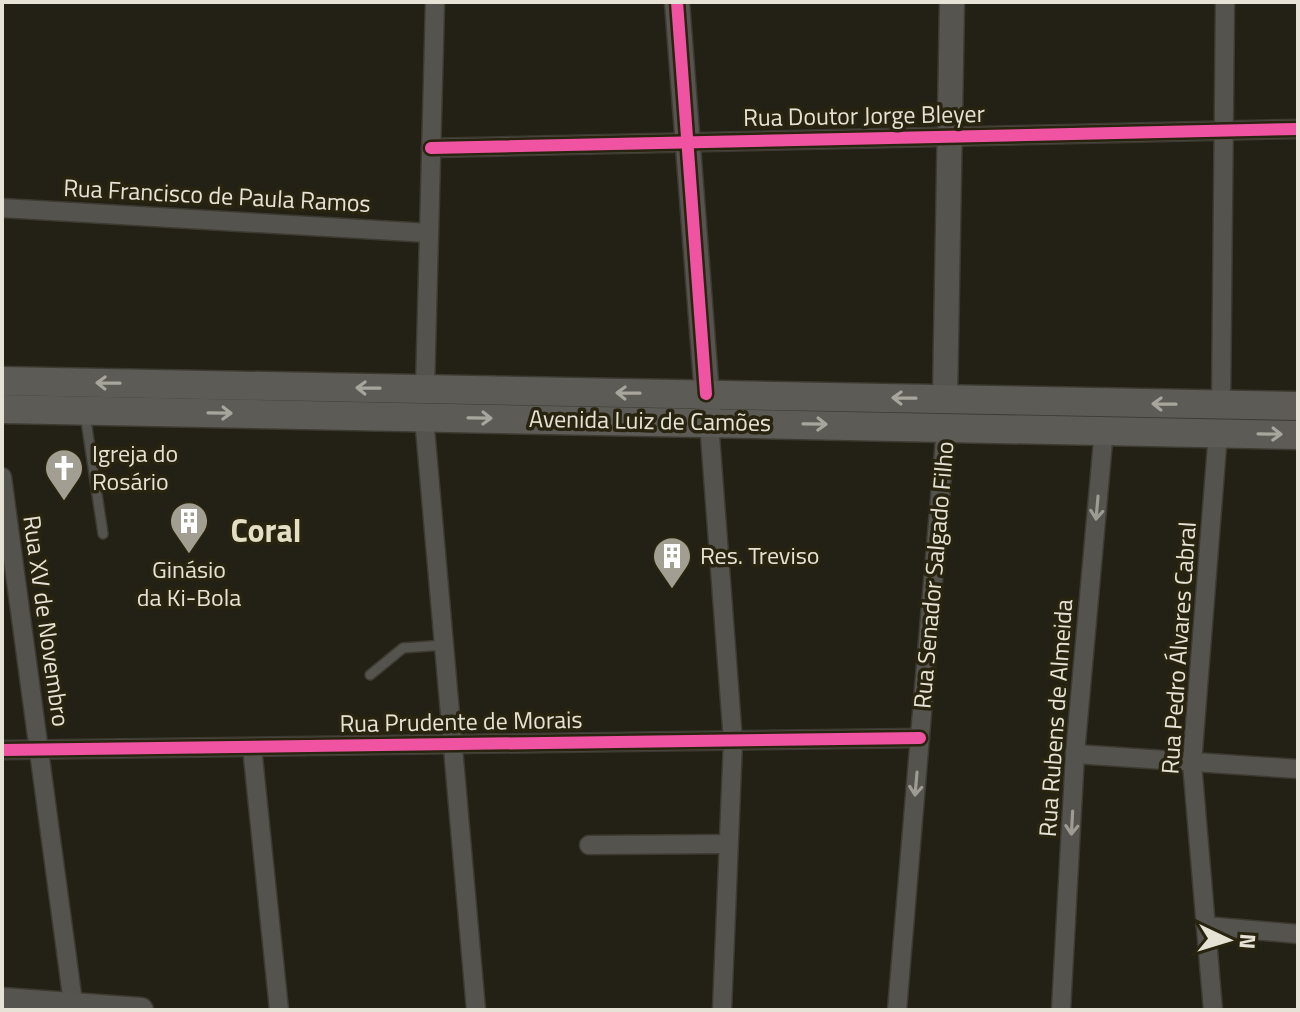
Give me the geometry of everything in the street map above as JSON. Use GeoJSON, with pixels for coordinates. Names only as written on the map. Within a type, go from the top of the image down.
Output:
{"type":"FeatureCollection","features":[{"type":"Feature","properties":{"kind":"main road"},"geometry":{"type":"LineString","coordinates":[[677,2],[708,408]]}},
{"type":"Feature","properties":{"kind":"main road"},"geometry":{"type":"LineString","coordinates":[[945,399],[952,2]]}},
{"type":"Feature","properties":{"kind":"main road","name":"Avenida Luiz de Camões"},"geometry":{"type":"LineString","coordinates":[[2,381],[425,389],[946,427],[1298,435]]}},
{"type":"Feature","properties":{"kind":"main road","name":"Avenida Luiz de Camões"},"geometry":{"type":"LineString","coordinates":[[2,409],[424,417],[945,399],[1298,406]]}},
{"type":"Feature","properties":{"kind":"main road"},"geometry":{"type":"LineString","coordinates":[[2,1000],[74,1008],[141,1010]]}},
{"type":"Feature","properties":{"kind":"street"},"geometry":{"type":"LineString","coordinates":[[425,389],[435,2]]}},
{"type":"Feature","properties":{"kind":"street"},"geometry":{"type":"LineString","coordinates":[[1221,405],[1225,2]]}},
{"type":"Feature","properties":{"kind":"street","name":"Rua Doutor Jorge Bleyer"},"geometry":{"type":"LineString","coordinates":[[431,148],[1298,129]]}},
{"type":"Feature","properties":{"kind":"street","name":"Rua Francisco de Paula Ramos"},"geometry":{"type":"LineString","coordinates":[[2,208],[429,233]]}},
{"type":"Feature","properties":{"kind":"street"},"geometry":{"type":"LineString","coordinates":[[708,408],[733,741],[722,1010]]}},
{"type":"Feature","properties":{"kind":"street"},"geometry":{"type":"LineString","coordinates":[[424,417],[476,1010]]}},
{"type":"Feature","properties":{"kind":"street","name":"Rua Senador Salgado Filho"},"geometry":{"type":"LineString","coordinates":[[897,1010],[946,427]]}},
{"type":"Feature","properties":{"kind":"street","name":"Rua Rubens de Almeida"},"geometry":{"type":"LineString","coordinates":[[1061,1010],[1075,754],[1104,430]]}},
{"type":"Feature","properties":{"kind":"street","name":"Rua Pedro Álvares Cabral"},"geometry":{"type":"LineString","coordinates":[[1213,1010],[1192,763],[1218,433]]}},
{"type":"Feature","properties":{"kind":"street","name":"Rua XV de Novembro"},"geometry":{"type":"LineString","coordinates":[[2,477],[10,591],[39,750],[74,1008]]}},
{"type":"Feature","properties":{"kind":"street","name":"Rua Prudente de Morais"},"geometry":{"type":"LineString","coordinates":[[2,750],[920,738]]}},
{"type":"Feature","properties":{"kind":"street"},"geometry":{"type":"LineString","coordinates":[[252,747],[279,1010]]}},
{"type":"Feature","properties":{"kind":"street"},"geometry":{"type":"LineString","coordinates":[[1075,754],[1298,769]]}},
{"type":"Feature","properties":{"kind":"street"},"geometry":{"type":"LineString","coordinates":[[589,845],[728,844]]}},
{"type":"Feature","properties":{"kind":"street"},"geometry":{"type":"LineString","coordinates":[[1206,926],[1298,934]]}},
{"type":"Feature","properties":{"kind":"lane"},"geometry":{"type":"LineString","coordinates":[[85,410],[103,534]]}},
{"type":"Feature","properties":{"kind":"lane"},"geometry":{"type":"LineString","coordinates":[[370,675],[403,648],[444,645]]}},
{"type":"Feature","properties":{"kind":"cycle path"},"geometry":{"type":"LineString","coordinates":[[677,2],[706,394]]}},
{"type":"Feature","properties":{"kind":"cycle path"},"geometry":{"type":"LineString","coordinates":[[431,148],[1298,129]]}},
{"type":"Feature","properties":{"kind":"cycle path"},"geometry":{"type":"LineString","coordinates":[[2,750],[920,738]]}},
{"type":"Feature","properties":{"kind":"place","name":"Igreja do Rosário"},"geometry":{"type":"Point","coordinates":[64,502]}},
{"type":"Feature","properties":{"kind":"place","name":"Ginásio da Ki-Bola"},"geometry":{"type":"Point","coordinates":[189,555]}},
{"type":"Feature","properties":{"kind":"place","name":"Res. Treviso"},"geometry":{"type":"Point","coordinates":[672,590]}},
{"type":"Feature","properties":{"kind":"district","name":"Coral"},"geometry":{"type":"Point","coordinates":[266,531]}}]}
